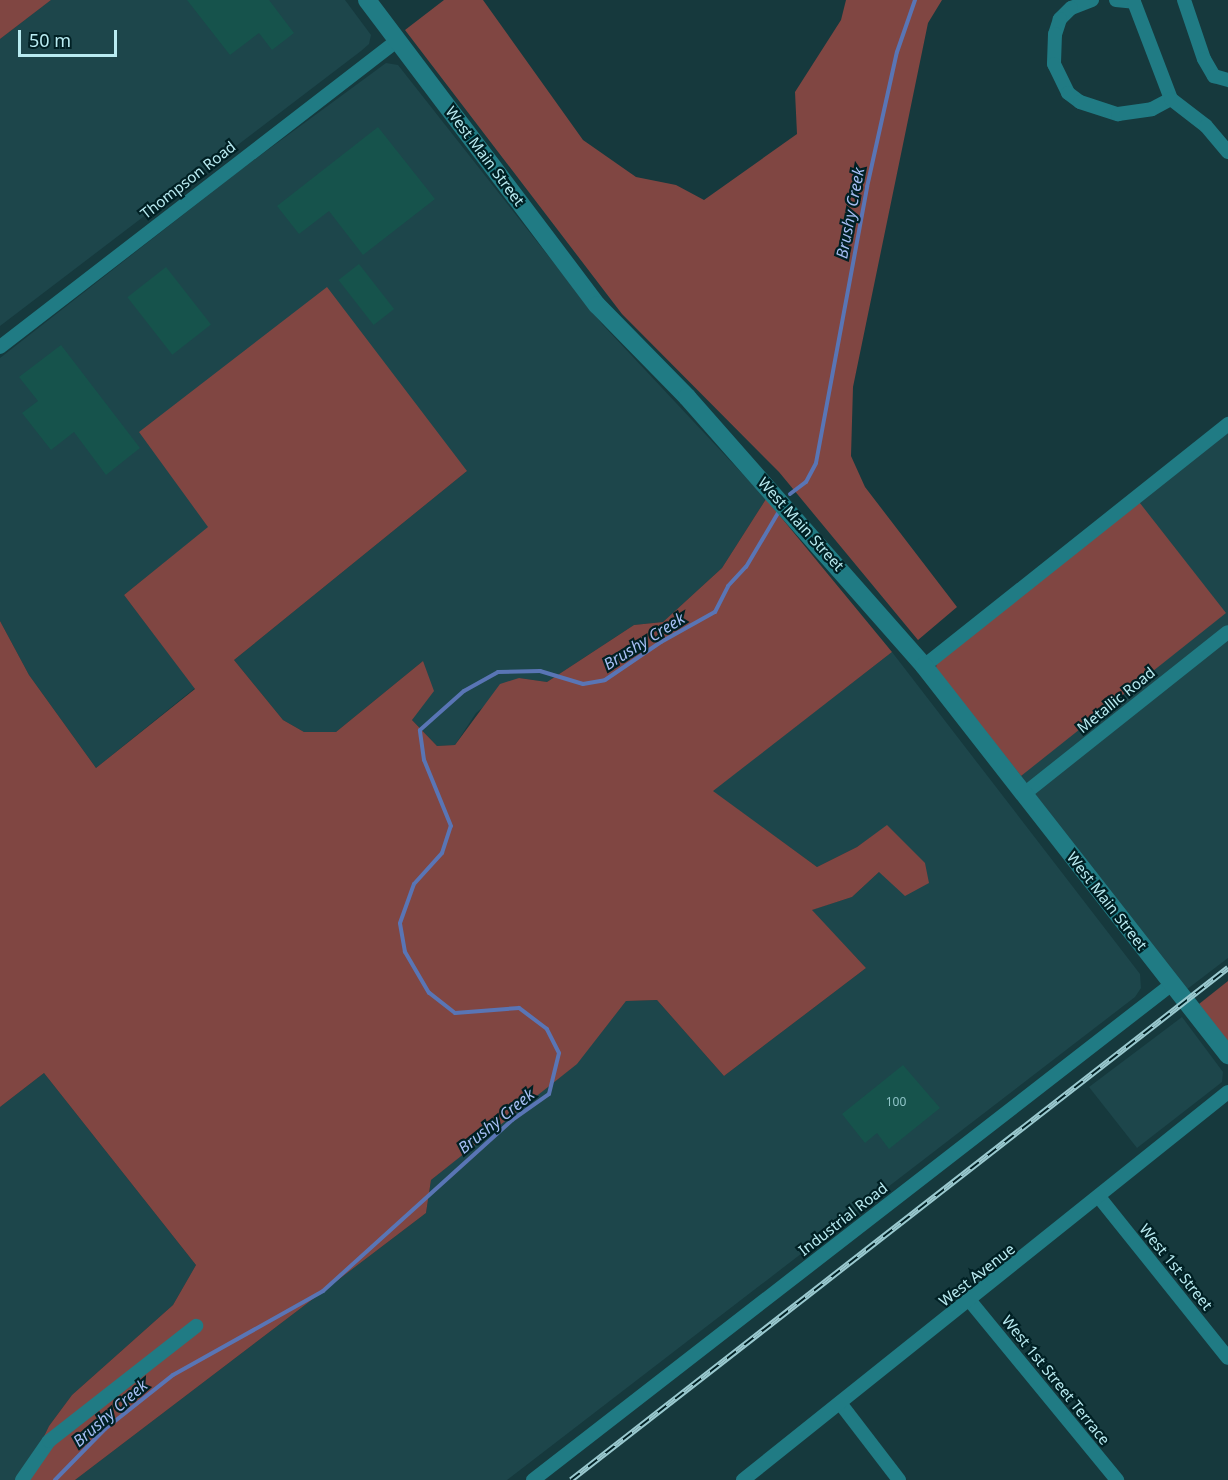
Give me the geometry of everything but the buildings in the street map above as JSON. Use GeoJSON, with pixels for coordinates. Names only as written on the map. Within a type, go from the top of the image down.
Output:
{"type":"FeatureCollection","features":[{"type":"Feature","properties":{"kind":"main road","name":"West Main Street"},"geometry":{"type":"LineString","coordinates":[[367,0],[597,305],[702,414],[924,666],[1228,1055]]}},
{"type":"Feature","properties":{"kind":"street"},"geometry":{"type":"LineString","coordinates":[[1092,0],[1071,8],[1060,19],[1055,34],[1054,64],[1068,93],[1080,102],[1118,114],[1152,109],[1171,99]]}},
{"type":"Feature","properties":{"kind":"street"},"geometry":{"type":"LineString","coordinates":[[1116,0],[1134,2],[1171,99],[1206,126],[1228,152]]}},
{"type":"Feature","properties":{"kind":"street"},"geometry":{"type":"LineString","coordinates":[[1184,0],[1204,59],[1214,76],[1228,80]]}},
{"type":"Feature","properties":{"kind":"street","name":"Thompson Road"},"geometry":{"type":"LineString","coordinates":[[0,347],[398,40]]}},
{"type":"Feature","properties":{"kind":"street"},"geometry":{"type":"LineString","coordinates":[[924,666],[1228,424]]}},
{"type":"Feature","properties":{"kind":"street","name":"Metallic Road"},"geometry":{"type":"LineString","coordinates":[[1024,794],[1228,632]]}},
{"type":"Feature","properties":{"kind":"street","name":"Industrial Road"},"geometry":{"type":"LineString","coordinates":[[533,1480],[1172,984]]}},
{"type":"Feature","properties":{"kind":"street","name":"West Avenue"},"geometry":{"type":"LineString","coordinates":[[743,1480],[970,1301],[1228,1092]]}},
{"type":"Feature","properties":{"kind":"street","name":"West 1st Street"},"geometry":{"type":"LineString","coordinates":[[1099,1197],[1228,1358]]}},
{"type":"Feature","properties":{"kind":"street","name":"West 1st Street Terrace"},"geometry":{"type":"LineString","coordinates":[[970,1301],[1117,1480]]}},
{"type":"Feature","properties":{"kind":"street"},"geometry":{"type":"LineString","coordinates":[[22,1480],[49,1441],[196,1326]]}},
{"type":"Feature","properties":{"kind":"street"},"geometry":{"type":"LineString","coordinates":[[840,1403],[899,1480]]}},
{"type":"Feature","properties":{"kind":"shaded area"},"geometry":{"type":"Polygon","coordinates":[[[0,0],[51,0],[0,39],[0,0]]]}},
{"type":"Feature","properties":{"kind":"shaded area"},"geometry":{"type":"Polygon","coordinates":[[[51,0],[345,0],[371,35],[369,44],[361,51],[0,326],[0,39],[51,0]]]}},
{"type":"Feature","properties":{"kind":"shaded area"},"geometry":{"type":"Polygon","coordinates":[[[444,0],[483,0],[583,140],[636,177],[676,185],[704,200],[797,134],[795,92],[841,20],[846,0],[942,0],[928,23],[853,387],[851,456],[865,487],[957,607],[918,640],[779,472],[622,314],[405,30],[444,0]]]}},
{"type":"Feature","properties":{"kind":"shaded area"},"geometry":{"type":"Polygon","coordinates":[[[386,63],[398,65],[602,324],[766,499],[722,568],[663,622],[634,625],[547,682],[519,678],[476,713],[455,745],[437,746],[412,720],[423,661],[336,732],[304,732],[283,720],[234,660],[467,471],[209,527],[124,595],[195,688],[96,768],[29,675],[0,621],[0,358],[239,171],[386,63]]]}},
{"type":"Feature","properties":{"kind":"shaded area"},"geometry":{"type":"Polygon","coordinates":[[[327,287],[467,471],[234,660],[283,720],[304,732],[336,732],[423,661],[434,691],[412,720],[437,746],[455,745],[500,684],[519,678],[547,682],[634,625],[663,622],[722,568],[766,499],[892,652],[713,791],[817,867],[857,847],[887,825],[925,863],[929,883],[905,896],[879,872],[852,897],[812,910],[866,968],[724,1076],[657,1000],[626,1001],[577,1064],[431,1180],[426,1213],[75,1480],[23,1480],[49,1426],[72,1395],[173,1305],[196,1265],[44,1073],[0,1107],[0,621],[29,675],[96,768],[195,689],[124,595],[208,527],[139,432],[327,287]]]}},
{"type":"Feature","properties":{"kind":"shaded area"},"geometry":{"type":"Polygon","coordinates":[[[1228,425],[1228,958],[1186,990],[1021,776],[1028,768],[1136,498],[1228,425]]]}},
{"type":"Feature","properties":{"kind":"shaded area"},"geometry":{"type":"Polygon","coordinates":[[[1136,498],[1226,613],[1021,776],[936,669],[937,654],[1136,498]]]}},
{"type":"Feature","properties":{"kind":"shaded area"},"geometry":{"type":"Polygon","coordinates":[[[892,652],[1140,974],[1141,988],[1135,997],[507,1480],[75,1480],[426,1213],[431,1180],[576,1064],[626,1001],[657,1000],[724,1076],[866,968],[811,910],[852,897],[879,872],[887,826],[857,847],[817,867],[712,791],[892,652]]]}},
{"type":"Feature","properties":{"kind":"shaded area"},"geometry":{"type":"Polygon","coordinates":[[[1228,981],[1228,1042],[1199,1004],[1228,981]]]}},
{"type":"Feature","properties":{"kind":"shaded area"},"geometry":{"type":"Polygon","coordinates":[[[1182,1017],[1223,1072],[1222,1082],[1137,1148],[1089,1087],[1182,1017]]]}},
{"type":"Feature","properties":{"kind":"shaded area"},"geometry":{"type":"Polygon","coordinates":[[[44,1073],[196,1265],[173,1305],[72,1395],[49,1426],[23,1480],[0,1480],[0,1107],[44,1073]]]}},
{"type":"Feature","properties":{"kind":"waterway","name":"Brushy Creek"},"geometry":{"type":"LineString","coordinates":[[790,494],[806,482],[816,463],[867,187],[897,52],[915,0]]}},
{"type":"Feature","properties":{"kind":"waterway","name":"Brushy Creek"},"geometry":{"type":"LineString","coordinates":[[55,1480],[105,1429],[173,1375],[323,1291],[512,1120],[549,1094],[559,1053],[547,1029],[519,1008],[455,1013],[429,993],[405,952],[400,923],[414,884],[442,853],[451,826],[424,760],[420,730],[464,691],[498,672],[540,671],[583,684],[605,680],[661,642],[715,612],[728,586],[746,567],[778,513]]}},
{"type":"Feature","properties":{"kind":"railway"},"geometry":{"type":"LineString","coordinates":[[571,1480],[1228,968]]}}]}
